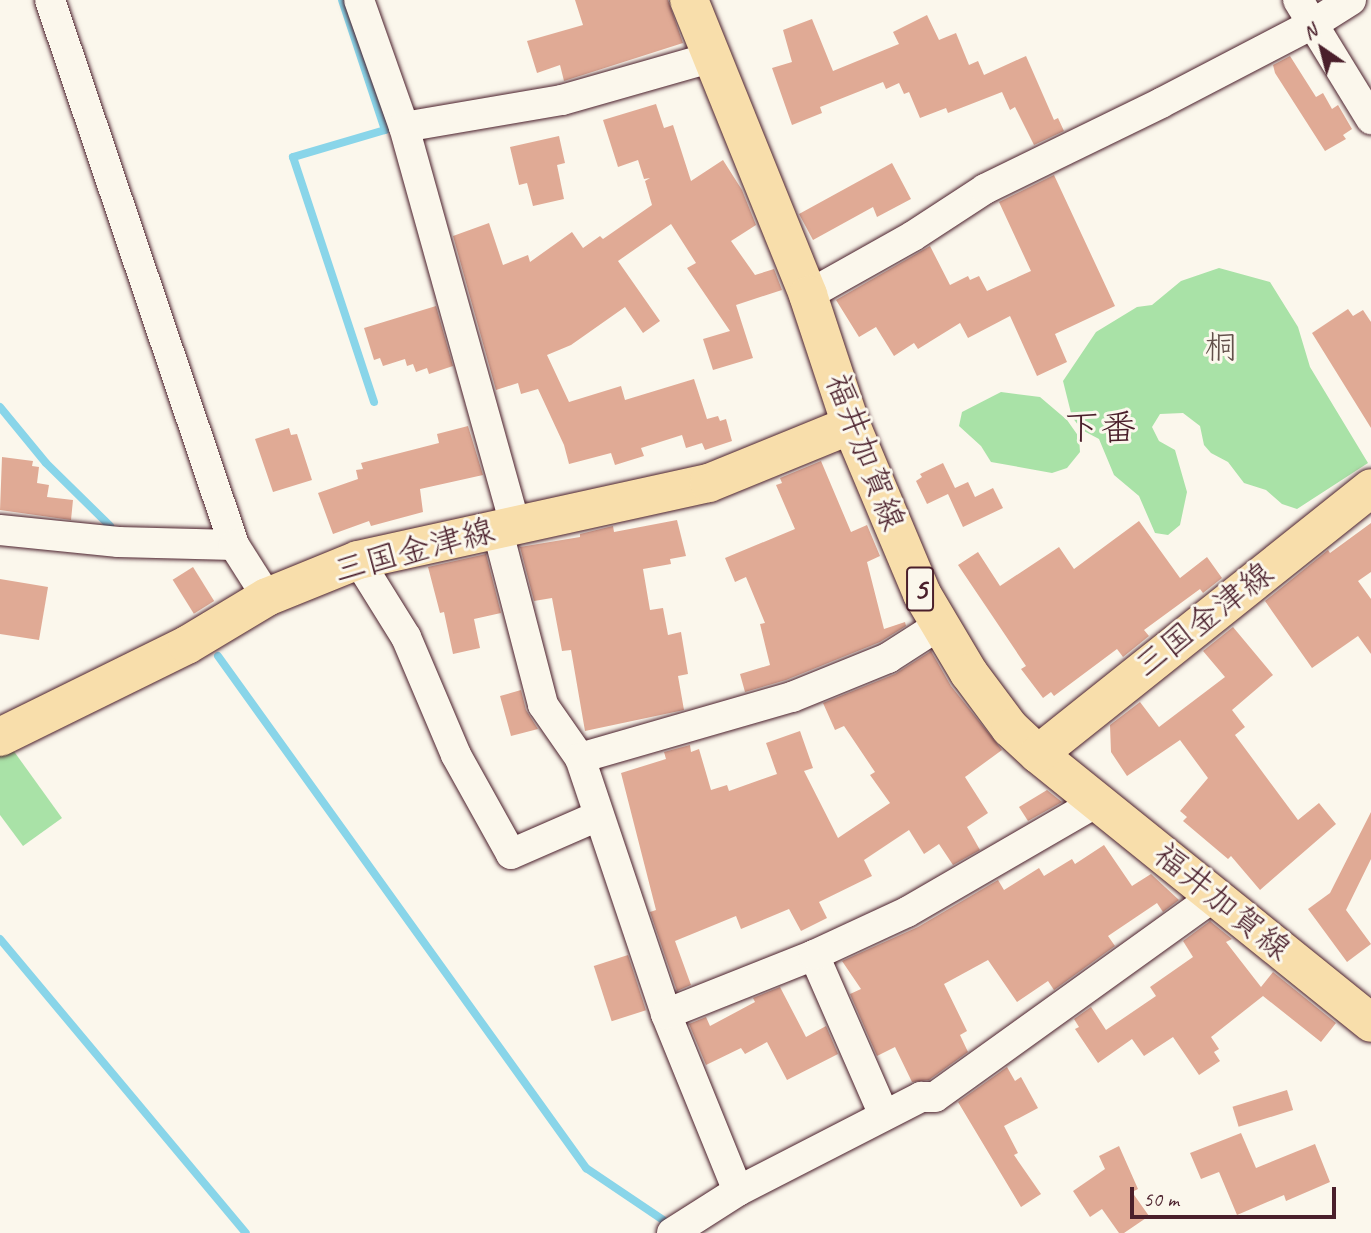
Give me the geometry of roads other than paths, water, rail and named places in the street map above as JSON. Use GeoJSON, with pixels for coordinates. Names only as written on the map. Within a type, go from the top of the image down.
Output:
{"type":"FeatureCollection","features":[{"type":"Feature","properties":{"kind":"main road","name":"福井加賀線"},"geometry":{"type":"LineString","coordinates":[[689,0],[807,295],[851,425],[938,626],[1000,716],[1038,754],[1371,1023]]}},
{"type":"Feature","properties":{"kind":"main road","name":"三国金津線"},"geometry":{"type":"LineString","coordinates":[[0,737],[187,645],[267,597],[358,559],[709,483],[851,425]]}},
{"type":"Feature","properties":{"kind":"main road","name":"三国金津線"},"geometry":{"type":"LineString","coordinates":[[1038,754],[1371,488]]}},
{"type":"Feature","properties":{"kind":"street"},"geometry":{"type":"LineString","coordinates":[[50,0],[234,545],[267,597]]}},
{"type":"Feature","properties":{"kind":"street"},"geometry":{"type":"LineString","coordinates":[[359,0],[404,127],[506,526],[543,705],[580,758],[666,1014],[738,1191]]}},
{"type":"Feature","properties":{"kind":"street"},"geometry":{"type":"LineString","coordinates":[[807,295],[913,236],[985,189],[1306,12],[1351,0]]}},
{"type":"Feature","properties":{"kind":"street"},"geometry":{"type":"LineString","coordinates":[[1306,12],[1371,119]]}},
{"type":"Feature","properties":{"kind":"street"},"geometry":{"type":"LineString","coordinates":[[404,127],[562,100],[713,57]]}},
{"type":"Feature","properties":{"kind":"street"},"geometry":{"type":"LineString","coordinates":[[0,530],[118,542],[234,545]]}},
{"type":"Feature","properties":{"kind":"street"},"geometry":{"type":"LineString","coordinates":[[358,559],[406,637],[456,755],[511,854],[598,816]]}},
{"type":"Feature","properties":{"kind":"street"},"geometry":{"type":"LineString","coordinates":[[580,758],[792,697],[888,658],[938,626]]}},
{"type":"Feature","properties":{"kind":"street"},"geometry":{"type":"LineString","coordinates":[[666,1014],[814,955],[907,912],[1097,802]]}},
{"type":"Feature","properties":{"kind":"street"},"geometry":{"type":"LineString","coordinates":[[672,1233],[738,1191],[884,1115],[921,1097],[935,1097],[1215,895]]}},
{"type":"Feature","properties":{"kind":"street"},"geometry":{"type":"LineString","coordinates":[[814,955],[884,1115]]}},
{"type":"Feature","properties":{"kind":"waterway"},"geometry":{"type":"LineString","coordinates":[[342,0],[385,130],[293,157],[374,402]]}},
{"type":"Feature","properties":{"kind":"waterway"},"geometry":{"type":"LineString","coordinates":[[0,407],[46,463],[110,526]]}},
{"type":"Feature","properties":{"kind":"waterway"},"geometry":{"type":"LineString","coordinates":[[218,656],[586,1168],[672,1226]]}},
{"type":"Feature","properties":{"kind":"waterway"},"geometry":{"type":"LineString","coordinates":[[0,939],[246,1233]]}},
{"type":"Feature","properties":{"kind":"district","name":"下番"},"geometry":{"type":"Point","coordinates":[1100,428]}},
{"type":"Feature","properties":{"kind":"park label","name":"桐"},"geometry":{"type":"Point","coordinates":[1221,348]}}]}
